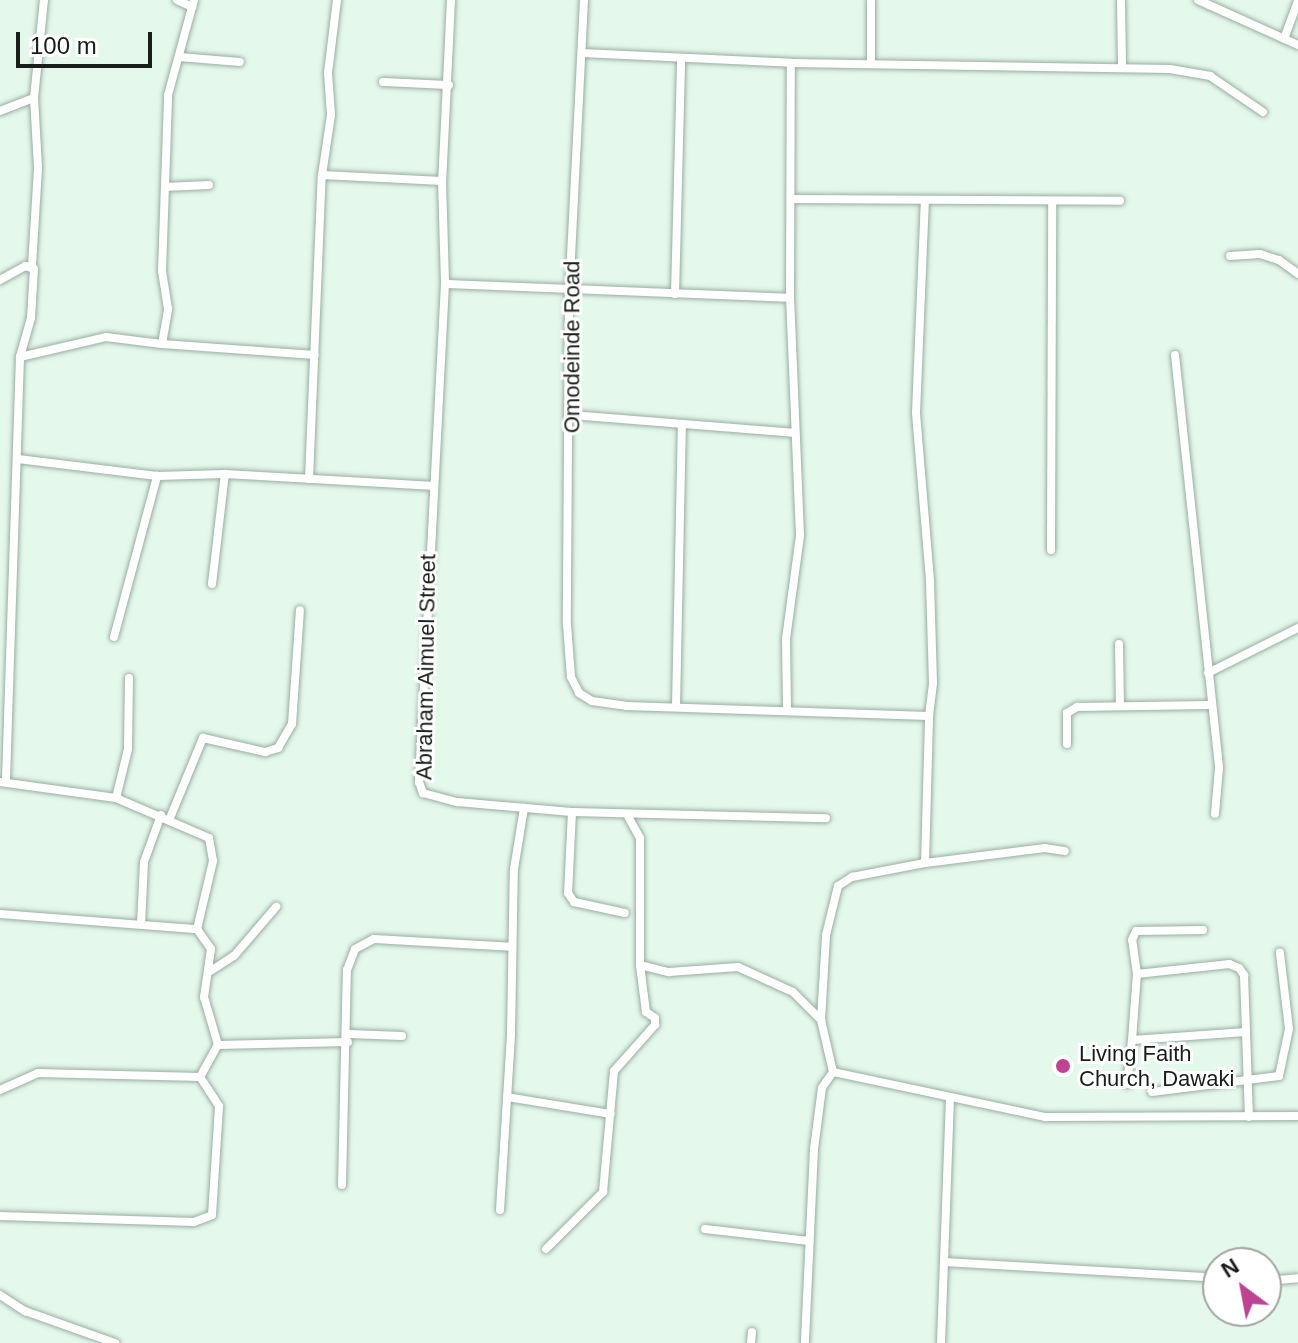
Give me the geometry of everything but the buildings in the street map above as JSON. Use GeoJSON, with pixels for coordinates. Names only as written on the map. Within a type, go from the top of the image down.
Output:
{"type":"FeatureCollection","features":[{"type":"Feature","properties":{"kind":"street"},"geometry":{"type":"LineString","coordinates":[[44,0],[34,98],[38,167],[31,318],[20,357],[18,459],[4,622],[3,782],[116,798],[165,816],[209,838],[213,847],[197,929],[211,949],[204,997],[218,1045],[200,1077]]}},
{"type":"Feature","properties":{"kind":"street"},"geometry":{"type":"LineString","coordinates":[[162,344],[168,309],[162,271],[168,95],[193,4],[177,0]]}},
{"type":"Feature","properties":{"kind":"street"},"geometry":{"type":"LineString","coordinates":[[309,479],[322,175],[331,115],[328,73],[337,0]]}},
{"type":"Feature","properties":{"kind":"street","name":"Abraham Aimuel Street"},"geometry":{"type":"LineString","coordinates":[[451,0],[442,181],[445,284],[431,486],[419,782],[433,799],[524,808],[627,815],[826,818]]}},
{"type":"Feature","properties":{"kind":"street","name":"Omodeinde Road"},"geometry":{"type":"LineString","coordinates":[[584,0],[570,290],[572,415],[567,625],[571,677],[579,693],[592,701],[626,706],[676,706]]}},
{"type":"Feature","properties":{"kind":"street"},"geometry":{"type":"LineString","coordinates":[[871,0],[871,64]]}},
{"type":"Feature","properties":{"kind":"street"},"geometry":{"type":"LineString","coordinates":[[1121,0],[1122,65]]}},
{"type":"Feature","properties":{"kind":"street"},"geometry":{"type":"LineString","coordinates":[[1198,0],[1298,45]]}},
{"type":"Feature","properties":{"kind":"street"},"geometry":{"type":"LineString","coordinates":[[1284,39],[1298,1]]}},
{"type":"Feature","properties":{"kind":"street"},"geometry":{"type":"LineString","coordinates":[[582,53],[791,63],[1122,65],[1210,76],[1263,112]]}},
{"type":"Feature","properties":{"kind":"street"},"geometry":{"type":"LineString","coordinates":[[179,57],[240,62]]}},
{"type":"Feature","properties":{"kind":"street"},"geometry":{"type":"LineString","coordinates":[[675,294],[681,58]]}},
{"type":"Feature","properties":{"kind":"street"},"geometry":{"type":"LineString","coordinates":[[787,709],[786,639],[800,535],[790,298],[791,63]]}},
{"type":"Feature","properties":{"kind":"street"},"geometry":{"type":"LineString","coordinates":[[383,82],[449,85]]}},
{"type":"Feature","properties":{"kind":"street"},"geometry":{"type":"LineString","coordinates":[[0,111],[34,98]]}},
{"type":"Feature","properties":{"kind":"street"},"geometry":{"type":"LineString","coordinates":[[322,175],[442,181]]}},
{"type":"Feature","properties":{"kind":"street"},"geometry":{"type":"LineString","coordinates":[[165,187],[209,185]]}},
{"type":"Feature","properties":{"kind":"street"},"geometry":{"type":"LineString","coordinates":[[791,199],[857,196],[925,202],[1052,204],[1120,201]]}},
{"type":"Feature","properties":{"kind":"street"},"geometry":{"type":"LineString","coordinates":[[925,202],[916,413],[930,580],[933,683],[929,716],[925,863]]}},
{"type":"Feature","properties":{"kind":"street"},"geometry":{"type":"LineString","coordinates":[[1051,550],[1052,204]]}},
{"type":"Feature","properties":{"kind":"street"},"geometry":{"type":"LineString","coordinates":[[1230,256],[1260,254],[1279,260],[1298,274]]}},
{"type":"Feature","properties":{"kind":"street"},"geometry":{"type":"LineString","coordinates":[[0,280],[32,266]]}},
{"type":"Feature","properties":{"kind":"street"},"geometry":{"type":"LineString","coordinates":[[445,284],[790,298]]}},
{"type":"Feature","properties":{"kind":"street"},"geometry":{"type":"LineString","coordinates":[[20,357],[106,337],[315,355]]}},
{"type":"Feature","properties":{"kind":"street"},"geometry":{"type":"LineString","coordinates":[[1175,355],[1209,705],[1219,768],[1215,814]]}},
{"type":"Feature","properties":{"kind":"street"},"geometry":{"type":"LineString","coordinates":[[572,415],[795,433]]}},
{"type":"Feature","properties":{"kind":"street"},"geometry":{"type":"LineString","coordinates":[[682,426],[676,706],[929,716]]}},
{"type":"Feature","properties":{"kind":"street"},"geometry":{"type":"LineString","coordinates":[[18,459],[157,476],[225,474],[431,486]]}},
{"type":"Feature","properties":{"kind":"street"},"geometry":{"type":"LineString","coordinates":[[212,584],[225,474]]}},
{"type":"Feature","properties":{"kind":"street"},"geometry":{"type":"LineString","coordinates":[[114,637],[157,476]]}},
{"type":"Feature","properties":{"kind":"street"},"geometry":{"type":"LineString","coordinates":[[141,924],[144,862],[203,738],[265,752],[278,748],[292,724],[300,610]]}},
{"type":"Feature","properties":{"kind":"street"},"geometry":{"type":"LineString","coordinates":[[1208,673],[1298,628]]}},
{"type":"Feature","properties":{"kind":"street"},"geometry":{"type":"LineString","coordinates":[[1119,644],[1120,706]]}},
{"type":"Feature","properties":{"kind":"street"},"geometry":{"type":"LineString","coordinates":[[116,798],[128,749],[129,678]]}},
{"type":"Feature","properties":{"kind":"street"},"geometry":{"type":"LineString","coordinates":[[1067,744],[1066,719],[1072,709],[1209,705]]}},
{"type":"Feature","properties":{"kind":"street"},"geometry":{"type":"LineString","coordinates":[[500,1210],[514,869],[524,808]]}},
{"type":"Feature","properties":{"kind":"street"},"geometry":{"type":"LineString","coordinates":[[572,812],[568,893],[574,902],[625,913]]}},
{"type":"Feature","properties":{"kind":"street"},"geometry":{"type":"LineString","coordinates":[[546,1249],[603,1192],[617,1065],[655,1025],[655,1018],[646,1012],[640,965],[640,838],[627,815]]}},
{"type":"Feature","properties":{"kind":"street"},"geometry":{"type":"LineString","coordinates":[[805,1343],[809,1241],[821,1094],[833,1072],[821,1020],[826,935],[838,886],[852,877],[925,863],[1045,848],[1065,851]]}},
{"type":"Feature","properties":{"kind":"street"},"geometry":{"type":"LineString","coordinates":[[209,972],[234,956],[276,907]]}},
{"type":"Feature","properties":{"kind":"street"},"geometry":{"type":"LineString","coordinates":[[0,914],[197,929]]}},
{"type":"Feature","properties":{"kind":"street"},"geometry":{"type":"LineString","coordinates":[[1127,1084],[1137,974],[1132,940],[1136,931],[1203,930]]}},
{"type":"Feature","properties":{"kind":"street"},"geometry":{"type":"LineString","coordinates":[[342,1185],[348,1038],[347,961],[365,943],[511,947]]}},
{"type":"Feature","properties":{"kind":"street"},"geometry":{"type":"LineString","coordinates":[[1152,1092],[1248,1083],[1284,1070],[1289,1029],[1280,953]]}},
{"type":"Feature","properties":{"kind":"street"},"geometry":{"type":"LineString","coordinates":[[1137,974],[1229,964],[1239,968],[1246,1032],[1249,1117]]}},
{"type":"Feature","properties":{"kind":"street"},"geometry":{"type":"LineString","coordinates":[[640,965],[669,972],[738,967],[793,992],[821,1020]]}},
{"type":"Feature","properties":{"kind":"street"},"geometry":{"type":"LineString","coordinates":[[1132,1040],[1246,1032]]}},
{"type":"Feature","properties":{"kind":"street"},"geometry":{"type":"LineString","coordinates":[[218,1045],[402,1036]]}},
{"type":"Feature","properties":{"kind":"street"},"geometry":{"type":"LineString","coordinates":[[833,1072],[1045,1117],[1298,1116]]}},
{"type":"Feature","properties":{"kind":"street"},"geometry":{"type":"LineString","coordinates":[[0,1090],[38,1073],[200,1077]]}},
{"type":"Feature","properties":{"kind":"street"},"geometry":{"type":"LineString","coordinates":[[0,1216],[194,1222],[212,1215],[219,1106],[200,1077]]}},
{"type":"Feature","properties":{"kind":"street"},"geometry":{"type":"LineString","coordinates":[[507,1097],[611,1114]]}},
{"type":"Feature","properties":{"kind":"street"},"geometry":{"type":"LineString","coordinates":[[941,1343],[950,1097]]}},
{"type":"Feature","properties":{"kind":"street"},"geometry":{"type":"LineString","coordinates":[[705,1229],[809,1241]]}},
{"type":"Feature","properties":{"kind":"street"},"geometry":{"type":"LineString","coordinates":[[944,1262],[1202,1277]]}},
{"type":"Feature","properties":{"kind":"street"},"geometry":{"type":"LineString","coordinates":[[0,1295],[25,1311],[115,1343]]}},
{"type":"Feature","properties":{"kind":"street"},"geometry":{"type":"LineString","coordinates":[[751,1343],[752,1332]]}},
{"type":"Feature","properties":{"kind":"place","name":"Living Faith Church, Dawaki"},"geometry":{"type":"Point","coordinates":[1063,1066]}}]}
